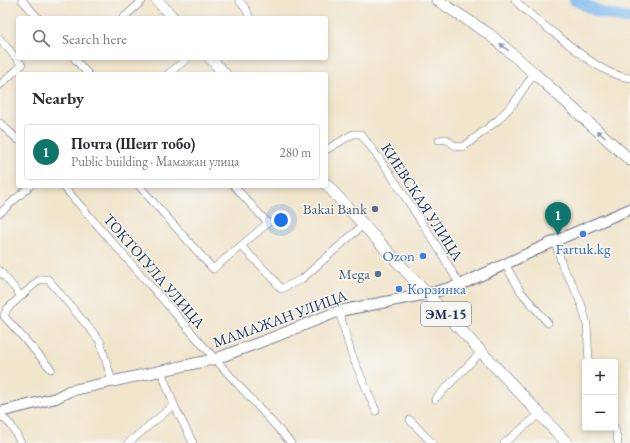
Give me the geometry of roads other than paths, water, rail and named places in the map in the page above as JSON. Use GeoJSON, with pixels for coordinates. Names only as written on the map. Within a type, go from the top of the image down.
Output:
{"type":"FeatureCollection","features":[{"type":"Feature","properties":{"kind":"main road"},"geometry":{"type":"LineString","coordinates":[[157,0],[171,16]]}},
{"type":"Feature","properties":{"kind":"main road"},"geometry":{"type":"LineString","coordinates":[[437,0],[489,34],[630,160]]}},
{"type":"Feature","properties":{"kind":"main road"},"geometry":{"type":"LineString","coordinates":[[215,60],[224,72]]}},
{"type":"Feature","properties":{"kind":"main road","name":"ЭМ-15"},"geometry":{"type":"LineString","coordinates":[[328,186],[567,443]]}},
{"type":"Feature","properties":{"kind":"street"},"geometry":{"type":"LineString","coordinates":[[22,0],[36,16]]}},
{"type":"Feature","properties":{"kind":"street"},"geometry":{"type":"LineString","coordinates":[[124,16],[143,0]]}},
{"type":"Feature","properties":{"kind":"street"},"geometry":{"type":"LineString","coordinates":[[239,0],[249,16]]}},
{"type":"Feature","properties":{"kind":"street"},"geometry":{"type":"LineString","coordinates":[[515,0],[525,11],[591,62],[621,77],[630,78]]}},
{"type":"Feature","properties":{"kind":"street"},"geometry":{"type":"LineString","coordinates":[[0,39],[16,58]]}},
{"type":"Feature","properties":{"kind":"street"},"geometry":{"type":"LineString","coordinates":[[0,85],[22,65],[18,60]]}},
{"type":"Feature","properties":{"kind":"street"},"geometry":{"type":"LineString","coordinates":[[76,60],[86,72]]}},
{"type":"Feature","properties":{"kind":"street"},"geometry":{"type":"LineString","coordinates":[[170,72],[186,60]]}},
{"type":"Feature","properties":{"kind":"street"},"geometry":{"type":"LineString","coordinates":[[439,140],[446,139],[457,147],[462,148],[498,120],[514,103],[534,73]]}},
{"type":"Feature","properties":{"kind":"street"},"geometry":{"type":"LineString","coordinates":[[0,123],[16,138]]}},
{"type":"Feature","properties":{"kind":"street","name":"КИЕВСКАЯ УЛИЦА"},"geometry":{"type":"LineString","coordinates":[[328,149],[353,134],[361,134],[389,172],[437,246],[460,285]]}},
{"type":"Feature","properties":{"kind":"street"},"geometry":{"type":"LineString","coordinates":[[0,213],[28,188]]}},
{"type":"Feature","properties":{"kind":"street","name":"ТОКТОГУЛА УЛИЦА"},"geometry":{"type":"LineString","coordinates":[[65,188],[214,359],[291,443]]}},
{"type":"Feature","properties":{"kind":"street"},"geometry":{"type":"LineString","coordinates":[[141,188],[213,269],[268,223],[236,188]]}},
{"type":"Feature","properties":{"kind":"street","name":"МАМАЖАН УЛИЦА"},"geometry":{"type":"LineString","coordinates":[[0,412],[56,398],[69,391],[214,359],[339,311],[427,294],[460,285],[555,241],[630,209]]}},
{"type":"Feature","properties":{"kind":"street"},"geometry":{"type":"LineString","coordinates":[[241,246],[270,276],[280,289],[302,279],[363,225]]}},
{"type":"Feature","properties":{"kind":"street"},"geometry":{"type":"LineString","coordinates":[[555,241],[563,268],[573,285],[582,306],[587,325],[589,359]]}},
{"type":"Feature","properties":{"kind":"street"},"geometry":{"type":"LineString","coordinates":[[505,264],[521,292],[548,323]]}},
{"type":"Feature","properties":{"kind":"street"},"geometry":{"type":"LineString","coordinates":[[0,271],[21,296]]}},
{"type":"Feature","properties":{"kind":"street"},"geometry":{"type":"LineString","coordinates":[[50,369],[4,316],[6,309],[39,280],[48,279],[100,341],[112,381]]}},
{"type":"Feature","properties":{"kind":"street"},"geometry":{"type":"LineString","coordinates":[[339,311],[351,353],[376,411]]}},
{"type":"Feature","properties":{"kind":"street"},"geometry":{"type":"LineString","coordinates":[[435,399],[481,352]]}},
{"type":"Feature","properties":{"kind":"street"},"geometry":{"type":"LineString","coordinates":[[161,371],[174,405],[193,443]]}},
{"type":"Feature","properties":{"kind":"street"},"geometry":{"type":"LineString","coordinates":[[128,443],[174,405]]}},
{"type":"Feature","properties":{"kind":"street"},"geometry":{"type":"LineString","coordinates":[[504,443],[540,414]]}},
{"type":"Feature","properties":{"kind":"street"},"geometry":{"type":"LineString","coordinates":[[0,415],[11,425],[21,443]]}},
{"type":"Feature","properties":{"kind":"street"},"geometry":{"type":"LineString","coordinates":[[410,420],[432,443]]}},
{"type":"Feature","properties":{"kind":"street"},"geometry":{"type":"LineString","coordinates":[[615,431],[618,443]]}},
{"type":"Feature","properties":{"kind":"waterway"},"geometry":{"type":"LineString","coordinates":[[575,0],[602,13],[630,19]]}},
{"type":"Feature","properties":{"kind":"place","name":"Bakai Bank"},"geometry":{"type":"Point","coordinates":[375,209]}},
{"type":"Feature","properties":{"kind":"place","name":"Fartuk.kg"},"geometry":{"type":"Point","coordinates":[583,234]}},
{"type":"Feature","properties":{"kind":"place","name":"Почта (Шеит тобо)"},"geometry":{"type":"Point","coordinates":[558,235]}},
{"type":"Feature","properties":{"kind":"place","name":"Ozon"},"geometry":{"type":"Point","coordinates":[423,256]}},
{"type":"Feature","properties":{"kind":"place","name":"Mega"},"geometry":{"type":"Point","coordinates":[378,274]}},
{"type":"Feature","properties":{"kind":"place","name":"Корзинка"},"geometry":{"type":"Point","coordinates":[399,289]}}]}
